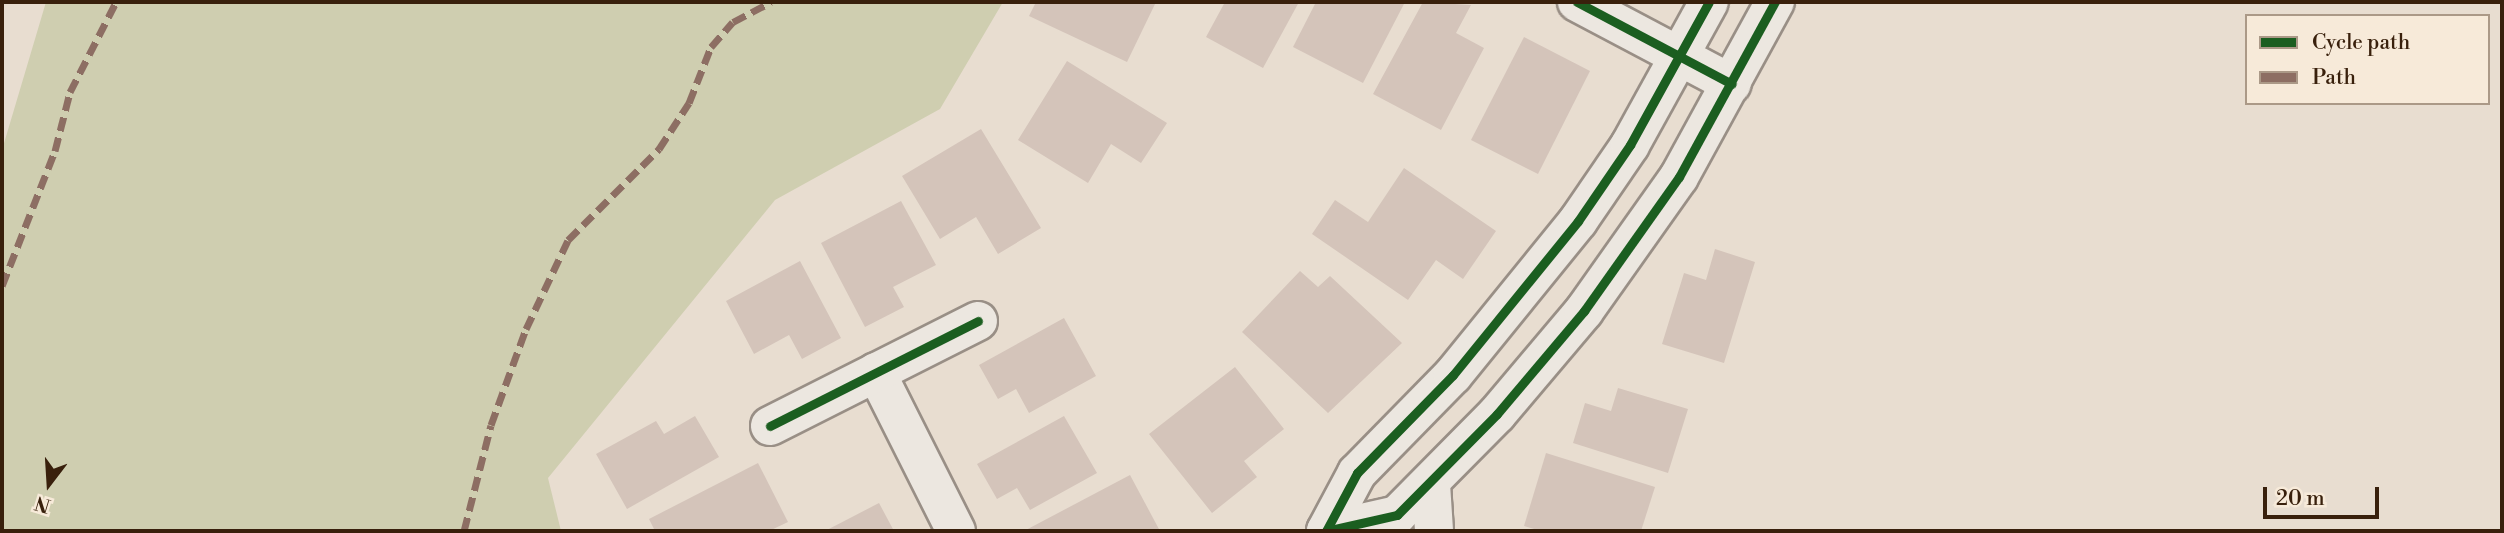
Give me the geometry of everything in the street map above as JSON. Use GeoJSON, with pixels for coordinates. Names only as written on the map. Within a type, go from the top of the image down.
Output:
{"type":"FeatureCollection","features":[{"type":"Feature","properties":{"kind":"street"},"geometry":{"type":"LineString","coordinates":[[1577,2],[1732,84]]}},
{"type":"Feature","properties":{"kind":"street"},"geometry":{"type":"LineString","coordinates":[[1326,531],[1357,473],[1453,375],[1538,275],[1630,145],[1709,2]]}},
{"type":"Feature","properties":{"kind":"street"},"geometry":{"type":"LineString","coordinates":[[1326,531],[1397,515],[1431,484],[1584,312],[1679,177],[1775,2]]}},
{"type":"Feature","properties":{"kind":"street"},"geometry":{"type":"LineString","coordinates":[[770,426],[978,321]]}},
{"type":"Feature","properties":{"kind":"street"},"geometry":{"type":"LineString","coordinates":[[876,372],[956,531]]}},
{"type":"Feature","properties":{"kind":"street"},"geometry":{"type":"LineString","coordinates":[[1431,484],[1434,531]]}},
{"type":"Feature","properties":{"kind":"green space"},"geometry":{"type":"Polygon","coordinates":[[[46,2],[1003,2],[940,109],[775,200],[548,478],[561,531],[2,531],[2,150],[46,2]]]}},
{"type":"Feature","properties":{"kind":"building"},"geometry":{"type":"Polygon","coordinates":[[[1036,2],[1156,2],[1127,62],[1029,16],[1036,2]]]}},
{"type":"Feature","properties":{"kind":"building"},"geometry":{"type":"Polygon","coordinates":[[[1225,2],[1299,2],[1263,68],[1206,37],[1225,2]]]}},
{"type":"Feature","properties":{"kind":"building"},"geometry":{"type":"Polygon","coordinates":[[[1316,2],[1405,2],[1363,83],[1293,47],[1316,2]]]}},
{"type":"Feature","properties":{"kind":"building"},"geometry":{"type":"Polygon","coordinates":[[[1423,2],[1471,5],[1456,33],[1484,48],[1441,130],[1373,94],[1423,2]]]}},
{"type":"Feature","properties":{"kind":"building"},"geometry":{"type":"Polygon","coordinates":[[[1524,37],[1590,71],[1538,174],[1471,140],[1524,37]]]}},
{"type":"Feature","properties":{"kind":"building"},"geometry":{"type":"Polygon","coordinates":[[[1067,61],[1167,123],[1141,163],[1111,144],[1088,183],[1018,140],[1067,61]]]}},
{"type":"Feature","properties":{"kind":"building"},"geometry":{"type":"Polygon","coordinates":[[[981,129],[1041,228],[998,254],[976,217],[940,239],[902,176],[981,129]]]}},
{"type":"Feature","properties":{"kind":"building"},"geometry":{"type":"Polygon","coordinates":[[[1404,168],[1496,231],[1463,279],[1436,260],[1408,300],[1312,234],[1335,200],[1368,222],[1404,168]]]}},
{"type":"Feature","properties":{"kind":"building"},"geometry":{"type":"Polygon","coordinates":[[[901,201],[936,265],[893,287],[904,307],[865,327],[821,243],[901,201]]]}},
{"type":"Feature","properties":{"kind":"building"},"geometry":{"type":"Polygon","coordinates":[[[1715,249],[1755,262],[1724,363],[1662,344],[1684,273],[1706,280],[1715,249]]]}},
{"type":"Feature","properties":{"kind":"building"},"geometry":{"type":"Polygon","coordinates":[[[800,261],[841,338],[802,359],[789,335],[754,354],[726,301],[800,261]]]}},
{"type":"Feature","properties":{"kind":"building"},"geometry":{"type":"Polygon","coordinates":[[[1300,271],[1318,287],[1330,276],[1402,343],[1328,413],[1242,332],[1300,271]]]}},
{"type":"Feature","properties":{"kind":"building"},"geometry":{"type":"Polygon","coordinates":[[[1064,318],[1096,376],[1029,413],[1016,389],[998,399],[979,365],[1064,318]]]}},
{"type":"Feature","properties":{"kind":"building"},"geometry":{"type":"Polygon","coordinates":[[[1235,367],[1284,429],[1244,461],[1257,477],[1212,513],[1149,434],[1235,367]]]}},
{"type":"Feature","properties":{"kind":"building"},"geometry":{"type":"Polygon","coordinates":[[[1618,388],[1688,409],[1668,473],[1573,443],[1585,403],[1611,411],[1618,388]]]}},
{"type":"Feature","properties":{"kind":"building"},"geometry":{"type":"Polygon","coordinates":[[[695,416],[719,457],[627,509],[596,454],[656,421],[664,434],[695,416]]]}},
{"type":"Feature","properties":{"kind":"building"},"geometry":{"type":"Polygon","coordinates":[[[1064,416],[1097,473],[1030,510],[1017,488],[997,499],[977,464],[1064,416]]]}},
{"type":"Feature","properties":{"kind":"building"},"geometry":{"type":"Polygon","coordinates":[[[1546,453],[1655,487],[1641,531],[1541,531],[1524,526],[1546,453]]]}},
{"type":"Feature","properties":{"kind":"building"},"geometry":{"type":"Polygon","coordinates":[[[758,463],[788,522],[769,531],[655,531],[649,519],[758,463]]]}},
{"type":"Feature","properties":{"kind":"building"},"geometry":{"type":"Polygon","coordinates":[[[1130,475],[1160,531],[1024,531],[1130,475]]]}},
{"type":"Feature","properties":{"kind":"building"},"geometry":{"type":"Polygon","coordinates":[[[879,503],[894,531],[825,531],[879,503]]]}},
{"type":"Feature","properties":{"kind":"marked path"},"geometry":{"type":"LineString","coordinates":[[2,286],[55,151],[70,92],[116,2]]}},
{"type":"Feature","properties":{"kind":"marked path"},"geometry":{"type":"LineString","coordinates":[[464,531],[491,425],[526,329],[568,240],[659,149],[689,103],[711,47],[733,22],[771,2]]}},
{"type":"Feature","properties":{"kind":"cycle path"},"geometry":{"type":"LineString","coordinates":[[1577,2],[1732,84]]}},
{"type":"Feature","properties":{"kind":"cycle path"},"geometry":{"type":"LineString","coordinates":[[1326,531],[1357,473],[1453,375],[1578,221],[1630,145],[1709,2]]}},
{"type":"Feature","properties":{"kind":"cycle path"},"geometry":{"type":"LineString","coordinates":[[1326,531],[1397,515],[1497,414],[1584,311],[1679,177],[1775,2]]}},
{"type":"Feature","properties":{"kind":"cycle path"},"geometry":{"type":"LineString","coordinates":[[770,426],[978,321]]}}]}
